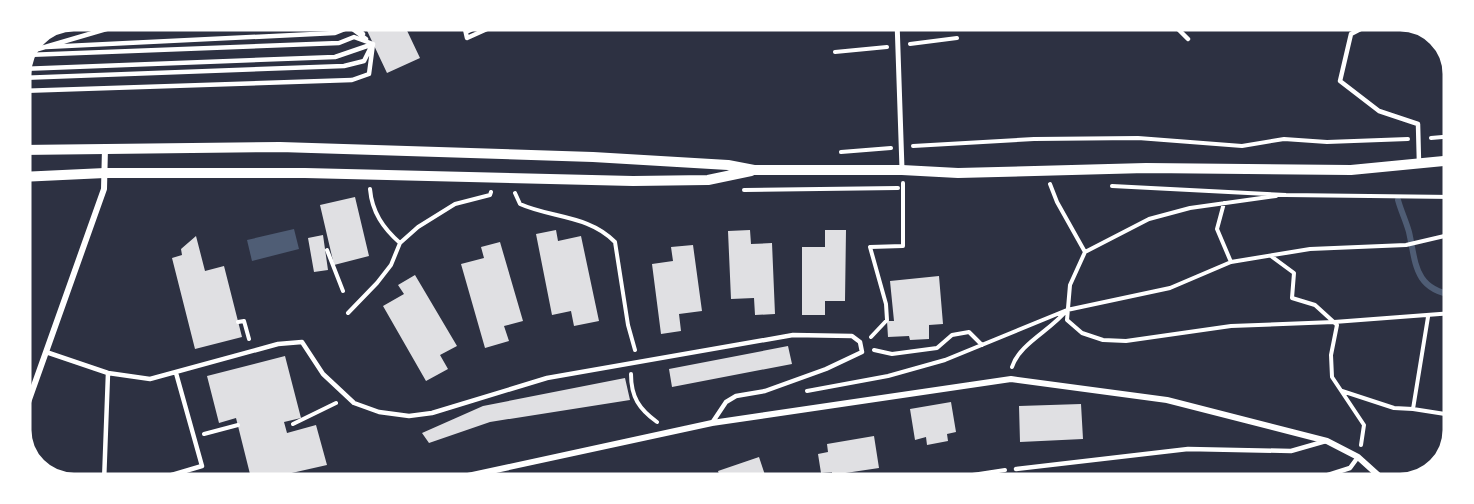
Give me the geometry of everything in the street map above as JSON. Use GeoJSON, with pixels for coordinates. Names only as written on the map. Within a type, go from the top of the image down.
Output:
{"type":"FeatureCollection","features":[{"type":"Feature","properties":{"kind":"street"},"geometry":{"type":"LineString","coordinates":[[897,30],[902,170]]}},
{"type":"Feature","properties":{"kind":"street"},"geometry":{"type":"LineString","coordinates":[[30,150],[105,147],[280,147],[581,157],[728,165],[754,170],[902,170],[958,173],[1146,168],[1351,170],[1444,161]]}},
{"type":"Feature","properties":{"kind":"street"},"geometry":{"type":"LineString","coordinates":[[30,396],[104,189],[105,147]]}},
{"type":"Feature","properties":{"kind":"street"},"geometry":{"type":"LineString","coordinates":[[30,177],[105,173],[304,173],[644,181],[708,180],[754,170]]}},
{"type":"Feature","properties":{"kind":"street"},"geometry":{"type":"LineString","coordinates":[[481,474],[712,423],[1011,379],[1167,400],[1327,441],[1358,457],[1377,474]]}},
{"type":"Feature","properties":{"kind":"lane"},"geometry":{"type":"LineString","coordinates":[[37,50],[94,30]]}},
{"type":"Feature","properties":{"kind":"lane"},"geometry":{"type":"LineString","coordinates":[[90,32],[99,30]]}},
{"type":"Feature","properties":{"kind":"lane"},"geometry":{"type":"LineString","coordinates":[[46,47],[335,33],[342,30]]}},
{"type":"Feature","properties":{"kind":"lane"},"geometry":{"type":"LineString","coordinates":[[354,30],[373,44]]}},
{"type":"Feature","properties":{"kind":"lane"},"geometry":{"type":"LineString","coordinates":[[360,30],[373,44]]}},
{"type":"Feature","properties":{"kind":"lane"},"geometry":{"type":"LineString","coordinates":[[470,30],[466,32],[467,38],[485,30]]}},
{"type":"Feature","properties":{"kind":"lane"},"geometry":{"type":"LineString","coordinates":[[1179,30],[1188,39]]}},
{"type":"Feature","properties":{"kind":"lane"},"geometry":{"type":"LineString","coordinates":[[1359,30],[1351,34],[1340,81],[1379,111],[1418,124],[1419,163]]}},
{"type":"Feature","properties":{"kind":"lane"},"geometry":{"type":"LineString","coordinates":[[35,53],[339,43],[354,37],[373,44]]}},
{"type":"Feature","properties":{"kind":"lane"},"geometry":{"type":"LineString","coordinates":[[31,69],[335,57],[373,44]]}},
{"type":"Feature","properties":{"kind":"lane"},"geometry":{"type":"LineString","coordinates":[[30,78],[344,66],[364,61],[373,44]]}},
{"type":"Feature","properties":{"kind":"lane"},"geometry":{"type":"LineString","coordinates":[[30,91],[352,80],[369,74],[373,44]]}},
{"type":"Feature","properties":{"kind":"lane"},"geometry":{"type":"LineString","coordinates":[[45,352],[82,362],[108,373],[150,379],[252,351],[302,342],[323,374],[348,399],[379,412],[409,416],[432,413],[547,378],[793,335],[852,336],[860,342],[862,347],[857,356],[765,391],[736,396],[726,402],[712,423]]}},
{"type":"Feature","properties":{"kind":"lane"},"geometry":{"type":"LineString","coordinates":[[104,474],[108,373]]}},
{"type":"Feature","properties":{"kind":"lane"},"geometry":{"type":"LineString","coordinates":[[175,474],[202,466],[176,373]]}},
{"type":"Feature","properties":{"kind":"lane"},"geometry":{"type":"LineString","coordinates":[[1016,469],[1188,449],[1291,451],[1327,441]]}},
{"type":"Feature","properties":{"kind":"lane"},"geometry":{"type":"LineString","coordinates":[[1331,474],[1350,468],[1358,457]]}},
{"type":"Feature","properties":{"kind":"path"},"geometry":{"type":"LineString","coordinates":[[830,153],[1034,139],[1138,138],[1242,146],[1284,139],[1327,142],[1444,137]]}},
{"type":"Feature","properties":{"kind":"path"},"geometry":{"type":"LineString","coordinates":[[902,170],[903,246],[870,247],[886,304],[887,320],[862,347],[892,354],[937,348],[952,335],[969,332],[982,345]]}},
{"type":"Feature","properties":{"kind":"path"},"geometry":{"type":"LineString","coordinates":[[1039,184],[1062,184]]}},
{"type":"Feature","properties":{"kind":"path"},"geometry":{"type":"LineString","coordinates":[[370,185],[371,205],[386,230],[400,243]]}},
{"type":"Feature","properties":{"kind":"path"},"geometry":{"type":"LineString","coordinates":[[1109,186],[1286,195],[1444,197]]}},
{"type":"Feature","properties":{"kind":"path"},"geometry":{"type":"LineString","coordinates":[[734,190],[912,187]]}},
{"type":"Feature","properties":{"kind":"path"},"geometry":{"type":"LineString","coordinates":[[348,313],[377,284],[391,265],[400,243],[438,214],[455,204],[490,195],[493,188]]}},
{"type":"Feature","properties":{"kind":"path"},"geometry":{"type":"LineString","coordinates":[[525,189],[513,189],[520,204],[589,225],[606,232],[615,242],[628,325],[637,361],[631,373],[631,384],[641,411],[672,432]]}},
{"type":"Feature","properties":{"kind":"path"},"geometry":{"type":"LineString","coordinates":[[1051,189],[1085,252]]}},
{"type":"Feature","properties":{"kind":"path"},"geometry":{"type":"LineString","coordinates":[[1286,195],[1224,203],[1149,219],[1085,252],[1070,285],[1066,310],[1067,321],[1082,333],[1103,340],[1126,341],[1232,326],[1444,314]]}},
{"type":"Feature","properties":{"kind":"path"},"geometry":{"type":"LineString","coordinates":[[1224,203],[1217,229],[1231,262]]}},
{"type":"Feature","properties":{"kind":"path"},"geometry":{"type":"LineString","coordinates":[[797,393],[888,376],[945,360],[1066,310],[1170,288],[1231,262],[1310,249],[1406,245],[1444,236]]}},
{"type":"Feature","properties":{"kind":"path"},"geometry":{"type":"LineString","coordinates":[[327,250],[343,291]]}},
{"type":"Feature","properties":{"kind":"path"},"geometry":{"type":"LineString","coordinates":[[1270,256],[1294,273],[1292,298],[1315,305],[1337,326],[1331,355],[1332,377],[1364,425],[1358,457]]}},
{"type":"Feature","properties":{"kind":"path"},"geometry":{"type":"LineString","coordinates":[[1011,379],[1015,359],[1032,342],[1054,326],[1066,310]]}},
{"type":"Feature","properties":{"kind":"path"},"geometry":{"type":"LineString","coordinates":[[1413,409],[1428,316]]}},
{"type":"Feature","properties":{"kind":"path"},"geometry":{"type":"LineString","coordinates":[[238,322],[244,321],[252,351]]}},
{"type":"Feature","properties":{"kind":"path"},"geometry":{"type":"LineString","coordinates":[[1341,391],[1394,408],[1444,414]]}},
{"type":"Feature","properties":{"kind":"path"},"geometry":{"type":"LineString","coordinates":[[293,424],[319,409],[348,399]]}},
{"type":"Feature","properties":{"kind":"path"},"geometry":{"type":"LineString","coordinates":[[194,436],[238,425]]}},
{"type":"Feature","properties":{"kind":"path"},"geometry":{"type":"LineString","coordinates":[[982,474],[1016,469]]}},
{"type":"Feature","properties":{"kind":"water"},"geometry":{"type":"Polygon","coordinates":[[[294,229],[299,249],[252,261],[247,240],[294,229]]]}},
{"type":"Feature","properties":{"kind":"building"},"geometry":{"type":"Polygon","coordinates":[[[367,30],[407,30],[420,58],[387,73],[367,30]]]}},
{"type":"Feature","properties":{"kind":"building"},"geometry":{"type":"Polygon","coordinates":[[[355,197],[369,256],[334,265],[320,205],[355,197]]]}},
{"type":"Feature","properties":{"kind":"building"},"geometry":{"type":"Polygon","coordinates":[[[556,230],[558,241],[581,236],[599,321],[574,326],[571,311],[552,315],[536,234],[556,230]]]}},
{"type":"Feature","properties":{"kind":"building"},"geometry":{"type":"Polygon","coordinates":[[[750,230],[751,244],[772,243],[775,314],[755,315],[754,298],[731,299],[728,231],[750,230]]]}},
{"type":"Feature","properties":{"kind":"building"},"geometry":{"type":"Polygon","coordinates":[[[825,230],[846,230],[845,301],[825,301],[825,315],[802,315],[802,247],[825,247],[825,230]]]}},
{"type":"Feature","properties":{"kind":"building"},"geometry":{"type":"Polygon","coordinates":[[[323,235],[328,270],[314,272],[308,238],[323,235]]]}},
{"type":"Feature","properties":{"kind":"building"},"geometry":{"type":"Polygon","coordinates":[[[196,236],[205,271],[224,266],[242,337],[195,349],[172,258],[182,255],[181,249],[196,236]]]}},
{"type":"Feature","properties":{"kind":"building"},"geometry":{"type":"Polygon","coordinates":[[[500,242],[523,321],[504,326],[509,341],[485,348],[461,264],[484,258],[481,247],[500,242]]]}},
{"type":"Feature","properties":{"kind":"building"},"geometry":{"type":"Polygon","coordinates":[[[693,245],[702,311],[679,314],[681,331],[661,334],[652,264],[673,261],[671,247],[693,245]]]}},
{"type":"Feature","properties":{"kind":"building"},"geometry":{"type":"Polygon","coordinates":[[[415,275],[457,346],[440,355],[448,369],[426,381],[383,306],[404,294],[398,285],[415,275]]]}},
{"type":"Feature","properties":{"kind":"building"},"geometry":{"type":"Polygon","coordinates":[[[939,276],[943,324],[929,325],[929,339],[910,340],[909,336],[888,337],[887,321],[894,321],[890,281],[939,276]]]}},
{"type":"Feature","properties":{"kind":"building"},"geometry":{"type":"Polygon","coordinates":[[[788,346],[792,364],[672,387],[669,369],[788,346]]]}},
{"type":"Feature","properties":{"kind":"building"},"geometry":{"type":"Polygon","coordinates":[[[285,356],[301,418],[284,422],[287,433],[316,425],[327,465],[287,474],[250,474],[236,418],[219,423],[207,376],[285,356]]]}},
{"type":"Feature","properties":{"kind":"building"},"geometry":{"type":"Polygon","coordinates":[[[625,378],[630,400],[490,422],[429,443],[422,433],[483,406],[625,378]]]}},
{"type":"Feature","properties":{"kind":"building"},"geometry":{"type":"Polygon","coordinates":[[[951,402],[956,432],[947,434],[948,441],[927,445],[926,437],[915,440],[910,409],[951,402]]]}},
{"type":"Feature","properties":{"kind":"building"},"geometry":{"type":"Polygon","coordinates":[[[1081,404],[1083,439],[1020,442],[1019,406],[1081,404]]]}},
{"type":"Feature","properties":{"kind":"building"},"geometry":{"type":"Polygon","coordinates":[[[874,436],[879,468],[839,474],[821,473],[818,454],[828,452],[827,444],[874,436]]]}},
{"type":"Feature","properties":{"kind":"building"},"geometry":{"type":"Polygon","coordinates":[[[759,457],[765,474],[719,474],[718,471],[759,457]]]}},
{"type":"Feature","properties":{"kind":"waterway"},"geometry":{"type":"LineString","coordinates":[[1398,200],[1419,273],[1431,287],[1444,293]]}}]}
